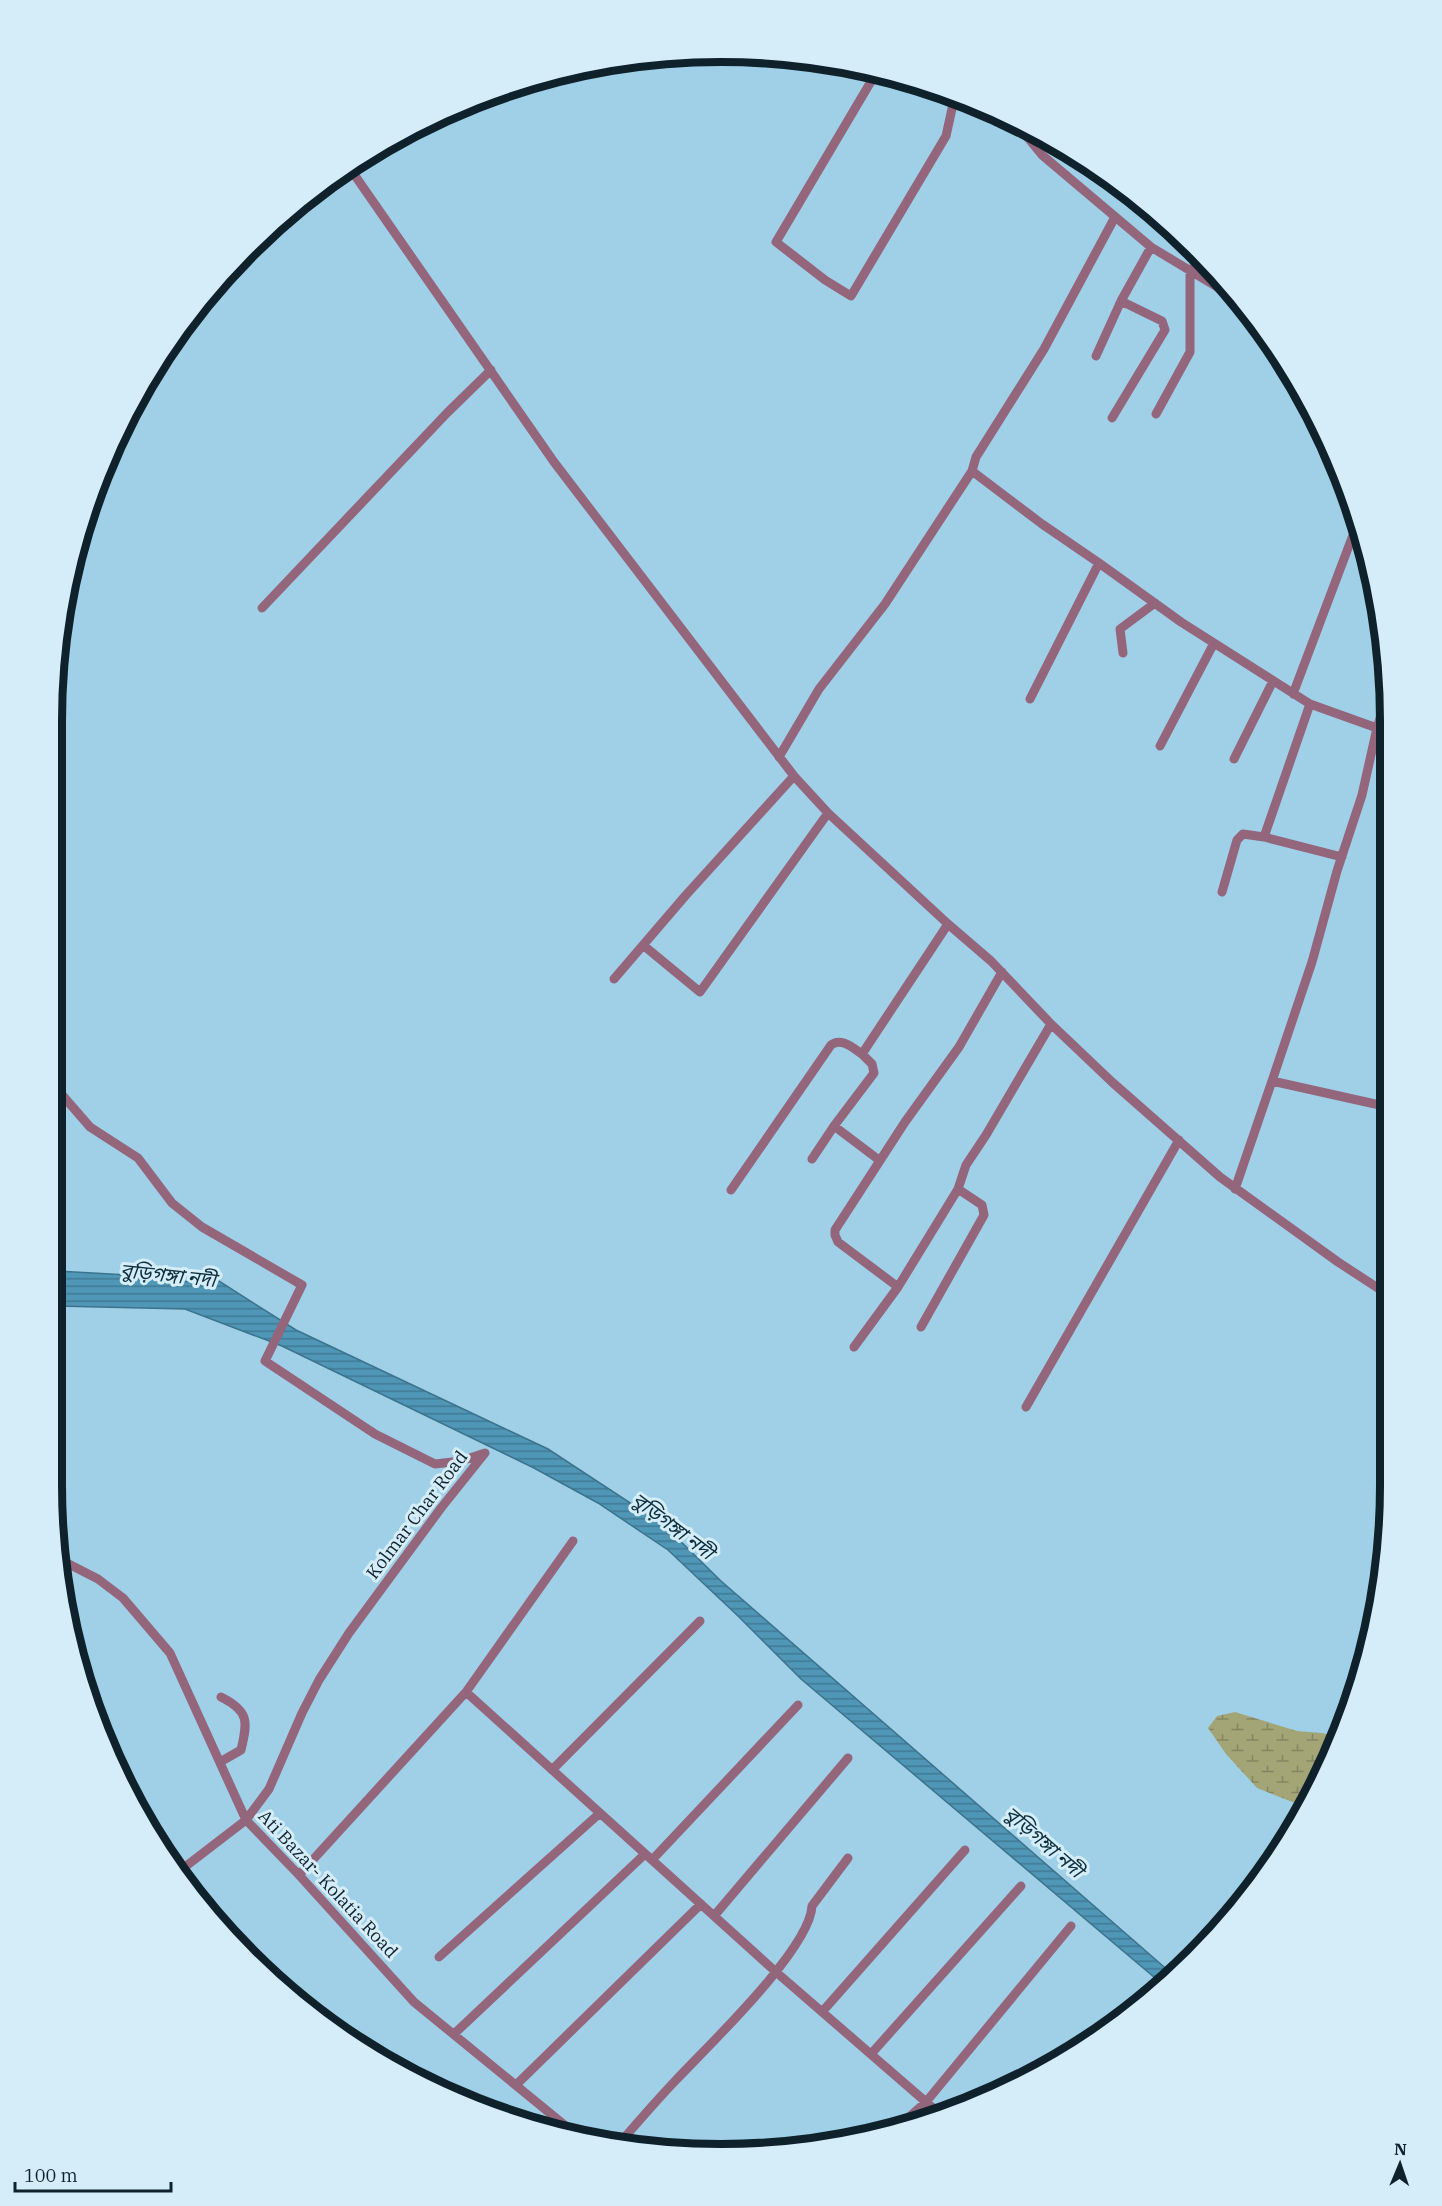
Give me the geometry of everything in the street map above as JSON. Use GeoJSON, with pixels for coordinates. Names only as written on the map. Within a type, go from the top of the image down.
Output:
{"type":"FeatureCollection","features":[{"type":"Feature","properties":{"kind":"street"},"geometry":{"type":"LineString","coordinates":[[872,79],[776,242],[851,297],[946,136],[953,104]]}},
{"type":"Feature","properties":{"kind":"street"},"geometry":{"type":"LineString","coordinates":[[1028,138],[1042,155],[1151,247],[1218,287]]}},
{"type":"Feature","properties":{"kind":"street"},"geometry":{"type":"LineString","coordinates":[[354,174],[554,462],[778,758],[828,813],[1002,972],[1051,1024],[1112,1082],[1179,1140],[1235,1188],[1380,1289]]}},
{"type":"Feature","properties":{"kind":"street"},"geometry":{"type":"LineString","coordinates":[[778,758],[819,688],[885,604],[972,471],[976,457],[1044,349],[1115,217]]}},
{"type":"Feature","properties":{"kind":"street"},"geometry":{"type":"LineString","coordinates":[[1096,356],[1121,301],[1151,247]]}},
{"type":"Feature","properties":{"kind":"street"},"geometry":{"type":"LineString","coordinates":[[1155,414],[1190,352],[1190,269]]}},
{"type":"Feature","properties":{"kind":"street"},"geometry":{"type":"LineString","coordinates":[[1198,275],[1201,270]]}},
{"type":"Feature","properties":{"kind":"street"},"geometry":{"type":"LineString","coordinates":[[1112,418],[1165,330],[1162,321],[1121,301]]}},
{"type":"Feature","properties":{"kind":"street"},"geometry":{"type":"LineString","coordinates":[[262,608],[439,421],[491,370]]}},
{"type":"Feature","properties":{"kind":"street"},"geometry":{"type":"LineString","coordinates":[[972,471],[1042,524],[1155,603],[1293,694],[1310,704],[1377,728]]}},
{"type":"Feature","properties":{"kind":"street"},"geometry":{"type":"LineString","coordinates":[[1293,694],[1353,535]]}},
{"type":"Feature","properties":{"kind":"street"},"geometry":{"type":"LineString","coordinates":[[1030,699],[1099,563]]}},
{"type":"Feature","properties":{"kind":"street"},"geometry":{"type":"LineString","coordinates":[[1124,653],[1120,629],[1155,603]]}},
{"type":"Feature","properties":{"kind":"street"},"geometry":{"type":"LineString","coordinates":[[1160,746],[1214,643]]}},
{"type":"Feature","properties":{"kind":"street"},"geometry":{"type":"LineString","coordinates":[[1234,759],[1273,681]]}},
{"type":"Feature","properties":{"kind":"street"},"geometry":{"type":"LineString","coordinates":[[1264,837],[1310,704]]}},
{"type":"Feature","properties":{"kind":"street"},"geometry":{"type":"LineString","coordinates":[[1235,1188],[1312,962],[1362,795],[1380,718]]}},
{"type":"Feature","properties":{"kind":"street"},"geometry":{"type":"LineString","coordinates":[[614,979],[794,776]]}},
{"type":"Feature","properties":{"kind":"street"},"geometry":{"type":"LineString","coordinates":[[643,945],[700,992],[828,813]]}},
{"type":"Feature","properties":{"kind":"street"},"geometry":{"type":"LineString","coordinates":[[1222,892],[1239,837],[1243,834],[1342,856]]}},
{"type":"Feature","properties":{"kind":"street"},"geometry":{"type":"LineString","coordinates":[[862,1054],[948,924]]}},
{"type":"Feature","properties":{"kind":"street"},"geometry":{"type":"LineString","coordinates":[[898,1287],[838,1242],[835,1230],[879,1160],[959,1047],[1002,972]]}},
{"type":"Feature","properties":{"kind":"street"},"geometry":{"type":"LineString","coordinates":[[854,1347],[898,1287],[958,1189],[966,1165],[1051,1024]]}},
{"type":"Feature","properties":{"kind":"street"},"geometry":{"type":"LineString","coordinates":[[731,1190],[831,1045],[836,1041],[841,1041],[862,1054],[872,1064],[874,1073],[812,1159]]}},
{"type":"Feature","properties":{"kind":"street"},"geometry":{"type":"LineString","coordinates":[[1272,1081],[1380,1103]]}},
{"type":"Feature","properties":{"kind":"street","name":"Kolmar Char Road"},"geometry":{"type":"LineString","coordinates":[[62,1095],[90,1127],[138,1158],[172,1203],[202,1227],[302,1285],[265,1361],[375,1434],[435,1464],[461,1461],[485,1453],[441,1508],[349,1633],[319,1680],[302,1713],[269,1789],[246,1820]]}},
{"type":"Feature","properties":{"kind":"street"},"geometry":{"type":"LineString","coordinates":[[834,1126],[879,1160]]}},
{"type":"Feature","properties":{"kind":"street"},"geometry":{"type":"LineString","coordinates":[[1026,1407],[1179,1140]]}},
{"type":"Feature","properties":{"kind":"street"},"geometry":{"type":"LineString","coordinates":[[921,1327],[984,1215],[982,1205],[958,1189]]}},
{"type":"Feature","properties":{"kind":"street"},"geometry":{"type":"LineString","coordinates":[[299,1875],[466,1692],[573,1541]]}},
{"type":"Feature","properties":{"kind":"street","name":"Ati Bazar- Kolatia Road"},"geometry":{"type":"LineString","coordinates":[[66,1563],[98,1580],[123,1598],[170,1653],[246,1820],[414,2002],[567,2126]]}},
{"type":"Feature","properties":{"kind":"street"},"geometry":{"type":"LineString","coordinates":[[552,1770],[700,1621]]}},
{"type":"Feature","properties":{"kind":"street"},"geometry":{"type":"LineString","coordinates":[[466,1692],[776,1972],[935,2109]]}},
{"type":"Feature","properties":{"kind":"street"},"geometry":{"type":"LineString","coordinates":[[220,1762],[241,1750],[246,1730],[243,1714],[237,1705],[221,1697]]}},
{"type":"Feature","properties":{"kind":"street"},"geometry":{"type":"LineString","coordinates":[[454,2034],[648,1857],[798,1705]]}},
{"type":"Feature","properties":{"kind":"street"},"geometry":{"type":"LineString","coordinates":[[714,1916],[848,1758]]}},
{"type":"Feature","properties":{"kind":"street"},"geometry":{"type":"LineString","coordinates":[[439,1957],[600,1813]]}},
{"type":"Feature","properties":{"kind":"street"},"geometry":{"type":"LineString","coordinates":[[185,1867],[246,1820]]}},
{"type":"Feature","properties":{"kind":"street"},"geometry":{"type":"LineString","coordinates":[[822,2012],[965,1850]]}},
{"type":"Feature","properties":{"kind":"street"},"geometry":{"type":"LineString","coordinates":[[625,2137],[787,1959],[811,1916],[812,1906],[848,1857]]}},
{"type":"Feature","properties":{"kind":"street"},"geometry":{"type":"LineString","coordinates":[[871,2054],[1021,1886]]}},
{"type":"Feature","properties":{"kind":"street"},"geometry":{"type":"LineString","coordinates":[[516,2085],[701,1904]]}},
{"type":"Feature","properties":{"kind":"street"},"geometry":{"type":"LineString","coordinates":[[910,2117],[926,2102],[1071,1926]]}},
{"type":"Feature","properties":{"kind":"green space"},"geometry":{"type":"Polygon","coordinates":[[[1235,1712],[1297,1731],[1331,1735],[1298,1804],[1257,1788],[1226,1754],[1208,1728],[1217,1716],[1235,1712]]]}},
{"type":"Feature","properties":{"kind":"water"},"geometry":{"type":"Polygon","coordinates":[[[62,1271],[146,1276],[190,1282],[219,1281],[296,1330],[548,1449],[664,1525],[721,1581],[1167,1970],[1157,1980],[801,1679],[668,1550],[598,1503],[534,1468],[282,1346],[185,1309],[62,1306],[62,1271]]]}},
{"type":"Feature","properties":{"kind":"water label","name":"বুড়িগঙ্গা নদী"},"geometry":{"type":"Point","coordinates":[168,1275]}},
{"type":"Feature","properties":{"kind":"water label","name":"বুড়িগঙ্গা নদী"},"geometry":{"type":"Point","coordinates":[673,1526]}},
{"type":"Feature","properties":{"kind":"water label","name":"বুড়িগঙ্গা নদী"},"geometry":{"type":"Point","coordinates":[1044,1842]}}]}
